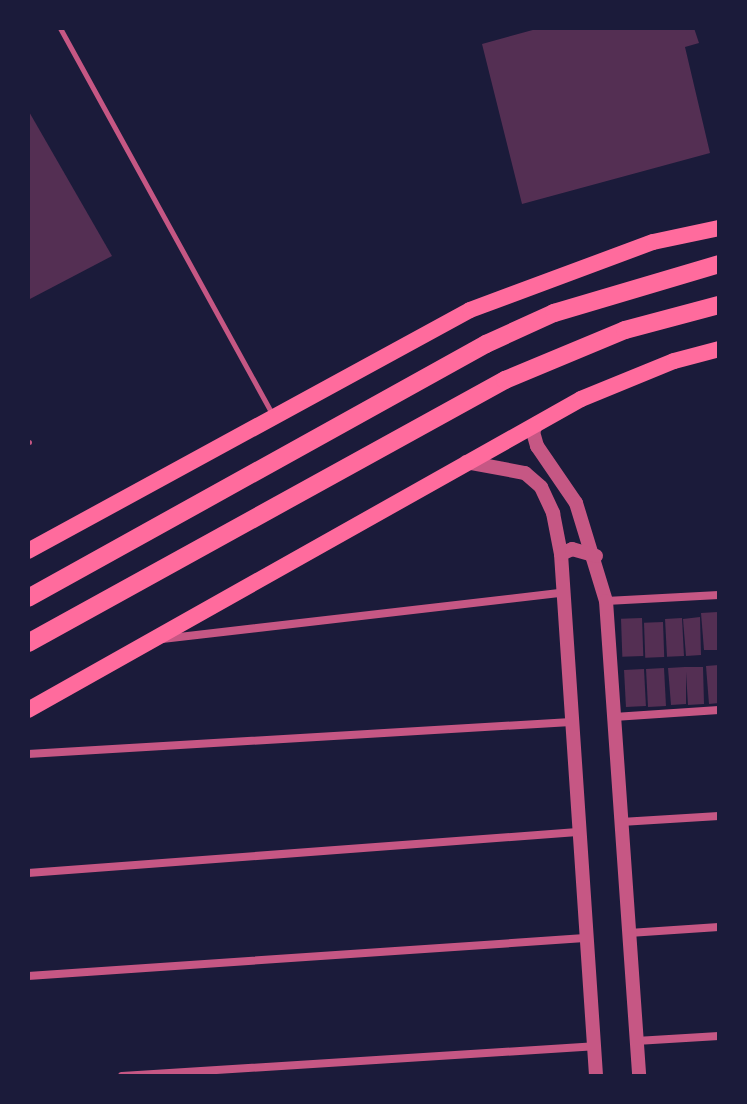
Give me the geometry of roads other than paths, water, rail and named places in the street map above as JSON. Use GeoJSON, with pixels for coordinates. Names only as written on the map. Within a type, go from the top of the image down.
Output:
{"type":"FeatureCollection","features":[{"type":"Feature","properties":{"kind":"highway"},"geometry":{"type":"LineString","coordinates":[[28,598],[486,344],[566,308],[719,264]]}},
{"type":"Feature","properties":{"kind":"highway"},"geometry":{"type":"LineString","coordinates":[[28,643],[505,380],[625,330],[719,305]]}},
{"type":"Feature","properties":{"kind":"main road"},"geometry":{"type":"LineString","coordinates":[[28,551],[470,310],[525,286],[653,242],[719,228]]}},
{"type":"Feature","properties":{"kind":"main road"},"geometry":{"type":"LineString","coordinates":[[28,710],[145,641],[537,423],[622,381],[719,349]]}},
{"type":"Feature","properties":{"kind":"street"},"geometry":{"type":"LineString","coordinates":[[537,423],[533,432],[537,446],[576,503],[596,556],[606,601],[639,1076]]}},
{"type":"Feature","properties":{"kind":"street"},"geometry":{"type":"LineString","coordinates":[[466,462],[525,473],[541,487],[561,554],[577,832],[596,1076]]}},
{"type":"Feature","properties":{"kind":"street"},"geometry":{"type":"LineString","coordinates":[[561,554],[572,549],[596,556]]}},
{"type":"Feature","properties":{"kind":"street"},"geometry":{"type":"LineString","coordinates":[[145,641],[561,593]]}},
{"type":"Feature","properties":{"kind":"street"},"geometry":{"type":"LineString","coordinates":[[606,601],[719,595]]}},
{"type":"Feature","properties":{"kind":"street"},"geometry":{"type":"LineString","coordinates":[[614,717],[719,710]]}},
{"type":"Feature","properties":{"kind":"street"},"geometry":{"type":"LineString","coordinates":[[28,754],[571,722]]}},
{"type":"Feature","properties":{"kind":"street"},"geometry":{"type":"LineString","coordinates":[[621,822],[719,816]]}},
{"type":"Feature","properties":{"kind":"street"},"geometry":{"type":"LineString","coordinates":[[28,873],[577,832]]}},
{"type":"Feature","properties":{"kind":"street"},"geometry":{"type":"LineString","coordinates":[[629,933],[719,927]]}},
{"type":"Feature","properties":{"kind":"street"},"geometry":{"type":"LineString","coordinates":[[28,976],[585,938]]}},
{"type":"Feature","properties":{"kind":"street"},"geometry":{"type":"LineString","coordinates":[[636,1041],[719,1036]]}},
{"type":"Feature","properties":{"kind":"street"},"geometry":{"type":"LineString","coordinates":[[122,1076],[594,1046]]}},
{"type":"Feature","properties":{"kind":"lane"},"geometry":{"type":"LineString","coordinates":[[60,28],[273,415]]}}]}
